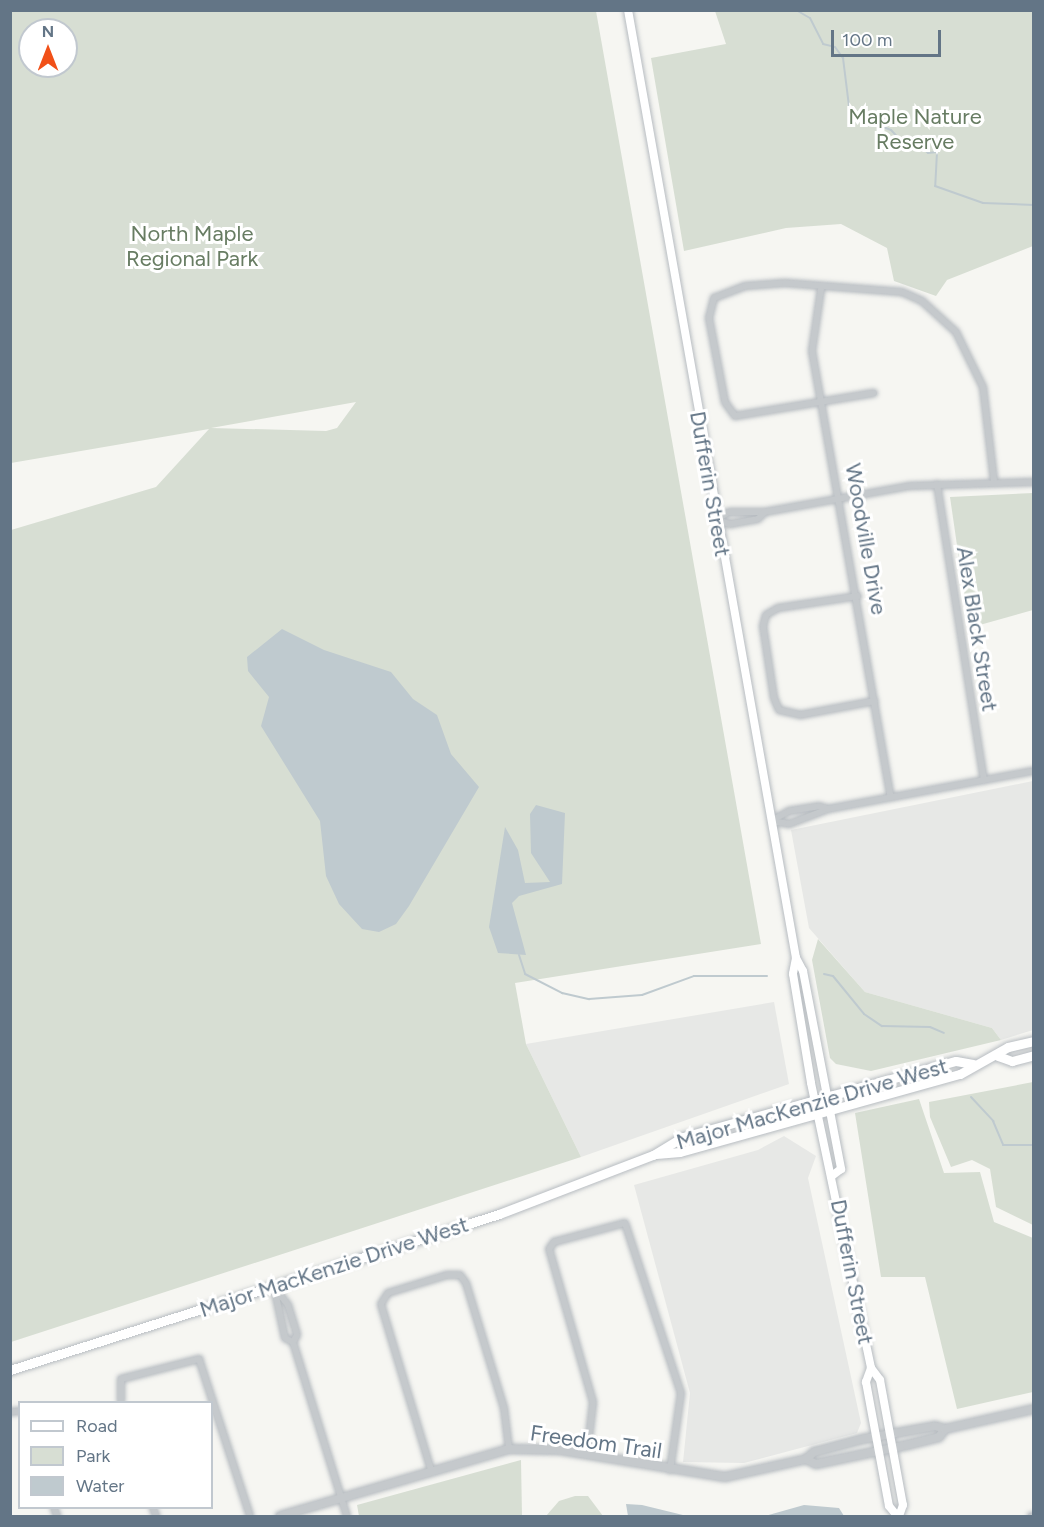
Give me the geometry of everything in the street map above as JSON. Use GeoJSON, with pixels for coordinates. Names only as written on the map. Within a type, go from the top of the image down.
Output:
{"type":"FeatureCollection","features":[{"type":"Feature","properties":{"kind":"main road","name":"Dufferin Street"},"geometry":{"type":"LineString","coordinates":[[628,10],[716,520],[796,958],[803,971],[841,1169],[833,1175]]}},
{"type":"Feature","properties":{"kind":"main road","name":"Dufferin Street"},"geometry":{"type":"LineString","coordinates":[[796,958],[793,974],[814,1100],[833,1175],[871,1368],[880,1380],[903,1505],[898,1516],[889,1506],[867,1382],[871,1368]]}},
{"type":"Feature","properties":{"kind":"main road","name":"Major MacKenzie Drive West"},"geometry":{"type":"LineString","coordinates":[[654,1155],[680,1152],[960,1074],[973,1064],[1034,1041]]}},
{"type":"Feature","properties":{"kind":"main road","name":"Major MacKenzie Drive West"},"geometry":{"type":"LineString","coordinates":[[998,1056],[1012,1060],[1034,1055]]}},
{"type":"Feature","properties":{"kind":"main road","name":"Major MacKenzie Drive West"},"geometry":{"type":"LineString","coordinates":[[10,1370],[499,1214],[654,1155],[683,1137],[956,1061],[973,1064]]}},
{"type":"Feature","properties":{"kind":"street"},"geometry":{"type":"LineString","coordinates":[[874,393],[755,415],[729,412],[709,318],[714,298],[745,286],[786,283],[821,289],[902,292],[944,315],[983,387],[994,480]]}},
{"type":"Feature","properties":{"kind":"street","name":"Woodville Drive"},"geometry":{"type":"LineString","coordinates":[[821,289],[812,351],[841,498],[891,797]]}},
{"type":"Feature","properties":{"kind":"street"},"geometry":{"type":"LineString","coordinates":[[716,520],[729,512],[765,512],[938,484],[994,480],[1034,482]]}},
{"type":"Feature","properties":{"kind":"street","name":"Alex Black Street"},"geometry":{"type":"LineString","coordinates":[[938,484],[984,780]]}},
{"type":"Feature","properties":{"kind":"street"},"geometry":{"type":"LineString","coordinates":[[716,520],[733,524],[758,519],[765,512]]}},
{"type":"Feature","properties":{"kind":"street"},"geometry":{"type":"LineString","coordinates":[[858,596],[778,608],[766,615],[763,626],[774,698],[779,710],[800,714],[875,701]]}},
{"type":"Feature","properties":{"kind":"street"},"geometry":{"type":"LineString","coordinates":[[771,821],[789,824],[828,810],[1034,771]]}},
{"type":"Feature","properties":{"kind":"street"},"geometry":{"type":"LineString","coordinates":[[771,821],[789,811],[819,806],[828,810]]}},
{"type":"Feature","properties":{"kind":"street"},"geometry":{"type":"LineString","coordinates":[[587,1455],[593,1402],[549,1249],[554,1242],[625,1223],[681,1393],[670,1471]]}},
{"type":"Feature","properties":{"kind":"street"},"geometry":{"type":"LineString","coordinates":[[431,1470],[381,1304],[388,1293],[447,1275],[457,1273],[466,1283],[504,1408],[509,1449]]}},
{"type":"Feature","properties":{"kind":"street"},"geometry":{"type":"LineString","coordinates":[[274,1287],[285,1338],[293,1342],[347,1516]]}},
{"type":"Feature","properties":{"kind":"street"},"geometry":{"type":"LineString","coordinates":[[274,1287],[288,1305],[297,1335],[293,1342]]}},
{"type":"Feature","properties":{"kind":"street"},"geometry":{"type":"LineString","coordinates":[[121,1401],[121,1379],[199,1359],[213,1401]]}},
{"type":"Feature","properties":{"kind":"street"},"geometry":{"type":"LineString","coordinates":[[213,1402],[250,1516]]}},
{"type":"Feature","properties":{"kind":"street"},"geometry":{"type":"LineString","coordinates":[[945,1430],[1034,1409]]}},
{"type":"Feature","properties":{"kind":"street","name":"Freedom Trail"},"geometry":{"type":"LineString","coordinates":[[280,1516],[509,1449],[587,1455],[670,1471],[735,1476],[806,1459],[814,1452],[877,1437],[935,1426],[945,1430],[939,1437],[816,1464],[806,1459]]}},
{"type":"Feature","properties":{"kind":"shaded area"},"geometry":{"type":"Polygon","coordinates":[[[1033,781],[1033,1030],[1001,1040],[992,1028],[865,992],[809,928],[791,830],[1033,781]]]}},
{"type":"Feature","properties":{"kind":"shaded area"},"geometry":{"type":"Polygon","coordinates":[[[774,1002],[789,1084],[581,1157],[526,1044],[774,1002]]]}},
{"type":"Feature","properties":{"kind":"shaded area"},"geometry":{"type":"Polygon","coordinates":[[[784,1136],[816,1156],[808,1178],[861,1423],[857,1433],[744,1463],[683,1462],[690,1393],[634,1185],[758,1150],[784,1136]]]}},
{"type":"Feature","properties":{"kind":"green space","name":"North Maple Regional Park"},"geometry":{"type":"Polygon","coordinates":[[[11,11],[596,11],[761,944],[515,983],[526,1044],[581,1157],[11,1342],[11,530],[156,487],[209,429],[11,463],[11,11]],[[356,402],[211,428],[326,431],[337,428],[356,402]]]}},
{"type":"Feature","properties":{"kind":"green space","name":"Maple Nature Reserve"},"geometry":{"type":"Polygon","coordinates":[[[715,11],[1033,11],[1033,246],[947,280],[936,296],[894,281],[887,248],[841,224],[786,228],[684,251],[651,58],[726,44],[715,11]]]}},
{"type":"Feature","properties":{"kind":"green space"},"geometry":{"type":"Polygon","coordinates":[[[1033,493],[1033,610],[969,628],[950,497],[1033,493]]]}},
{"type":"Feature","properties":{"kind":"green space"},"geometry":{"type":"Polygon","coordinates":[[[818,939],[865,992],[992,1028],[1001,1040],[871,1071],[836,1064],[830,1058],[812,960],[818,939]]]}},
{"type":"Feature","properties":{"kind":"green space"},"geometry":{"type":"Polygon","coordinates":[[[1034,1082],[1033,1225],[996,1207],[990,1169],[972,1160],[951,1167],[930,1117],[929,1102],[1034,1082]]]}},
{"type":"Feature","properties":{"kind":"green space"},"geometry":{"type":"Polygon","coordinates":[[[919,1099],[944,1173],[980,1172],[994,1222],[1033,1238],[1033,1392],[957,1409],[925,1277],[881,1277],[855,1113],[919,1099]]]}},
{"type":"Feature","properties":{"kind":"green space"},"geometry":{"type":"Polygon","coordinates":[[[521,1460],[522,1516],[359,1516],[357,1505],[521,1460]]]}},
{"type":"Feature","properties":{"kind":"green space"},"geometry":{"type":"Polygon","coordinates":[[[575,1496],[588,1496],[603,1516],[546,1516],[559,1501],[575,1496]]]}},
{"type":"Feature","properties":{"kind":"water"},"geometry":{"type":"Polygon","coordinates":[[[282,629],[324,650],[391,672],[413,699],[437,715],[451,754],[479,787],[409,906],[396,924],[379,932],[362,929],[339,904],[326,876],[320,821],[261,726],[269,697],[248,671],[247,657],[282,629]]]}},
{"type":"Feature","properties":{"kind":"water"},"geometry":{"type":"Polygon","coordinates":[[[536,805],[565,813],[562,884],[519,896],[512,903],[526,955],[498,953],[489,927],[505,827],[518,850],[525,883],[550,882],[531,853],[530,814],[536,805]]]}},
{"type":"Feature","properties":{"kind":"water"},"geometry":{"type":"Polygon","coordinates":[[[626,1504],[642,1505],[687,1516],[628,1516],[626,1504]]]}},
{"type":"Feature","properties":{"kind":"water"},"geometry":{"type":"Polygon","coordinates":[[[804,1505],[839,1508],[844,1516],[765,1516],[804,1505]]]}},
{"type":"Feature","properties":{"kind":"waterway"},"geometry":{"type":"LineString","coordinates":[[796,10],[810,18],[823,44],[835,47],[843,58],[850,114],[891,130],[903,143],[912,139],[928,153],[937,152],[935,186],[983,203],[1034,205]]}},
{"type":"Feature","properties":{"kind":"waterway"},"geometry":{"type":"LineString","coordinates":[[519,955],[525,974],[562,993],[589,999],[642,995],[694,976],[767,976]]}},
{"type":"Feature","properties":{"kind":"waterway"},"geometry":{"type":"LineString","coordinates":[[824,974],[833,976],[864,1014],[882,1026],[930,1027],[944,1033]]}},
{"type":"Feature","properties":{"kind":"waterway"},"geometry":{"type":"LineString","coordinates":[[971,1097],[993,1121],[1003,1145],[1034,1145]]}}]}
